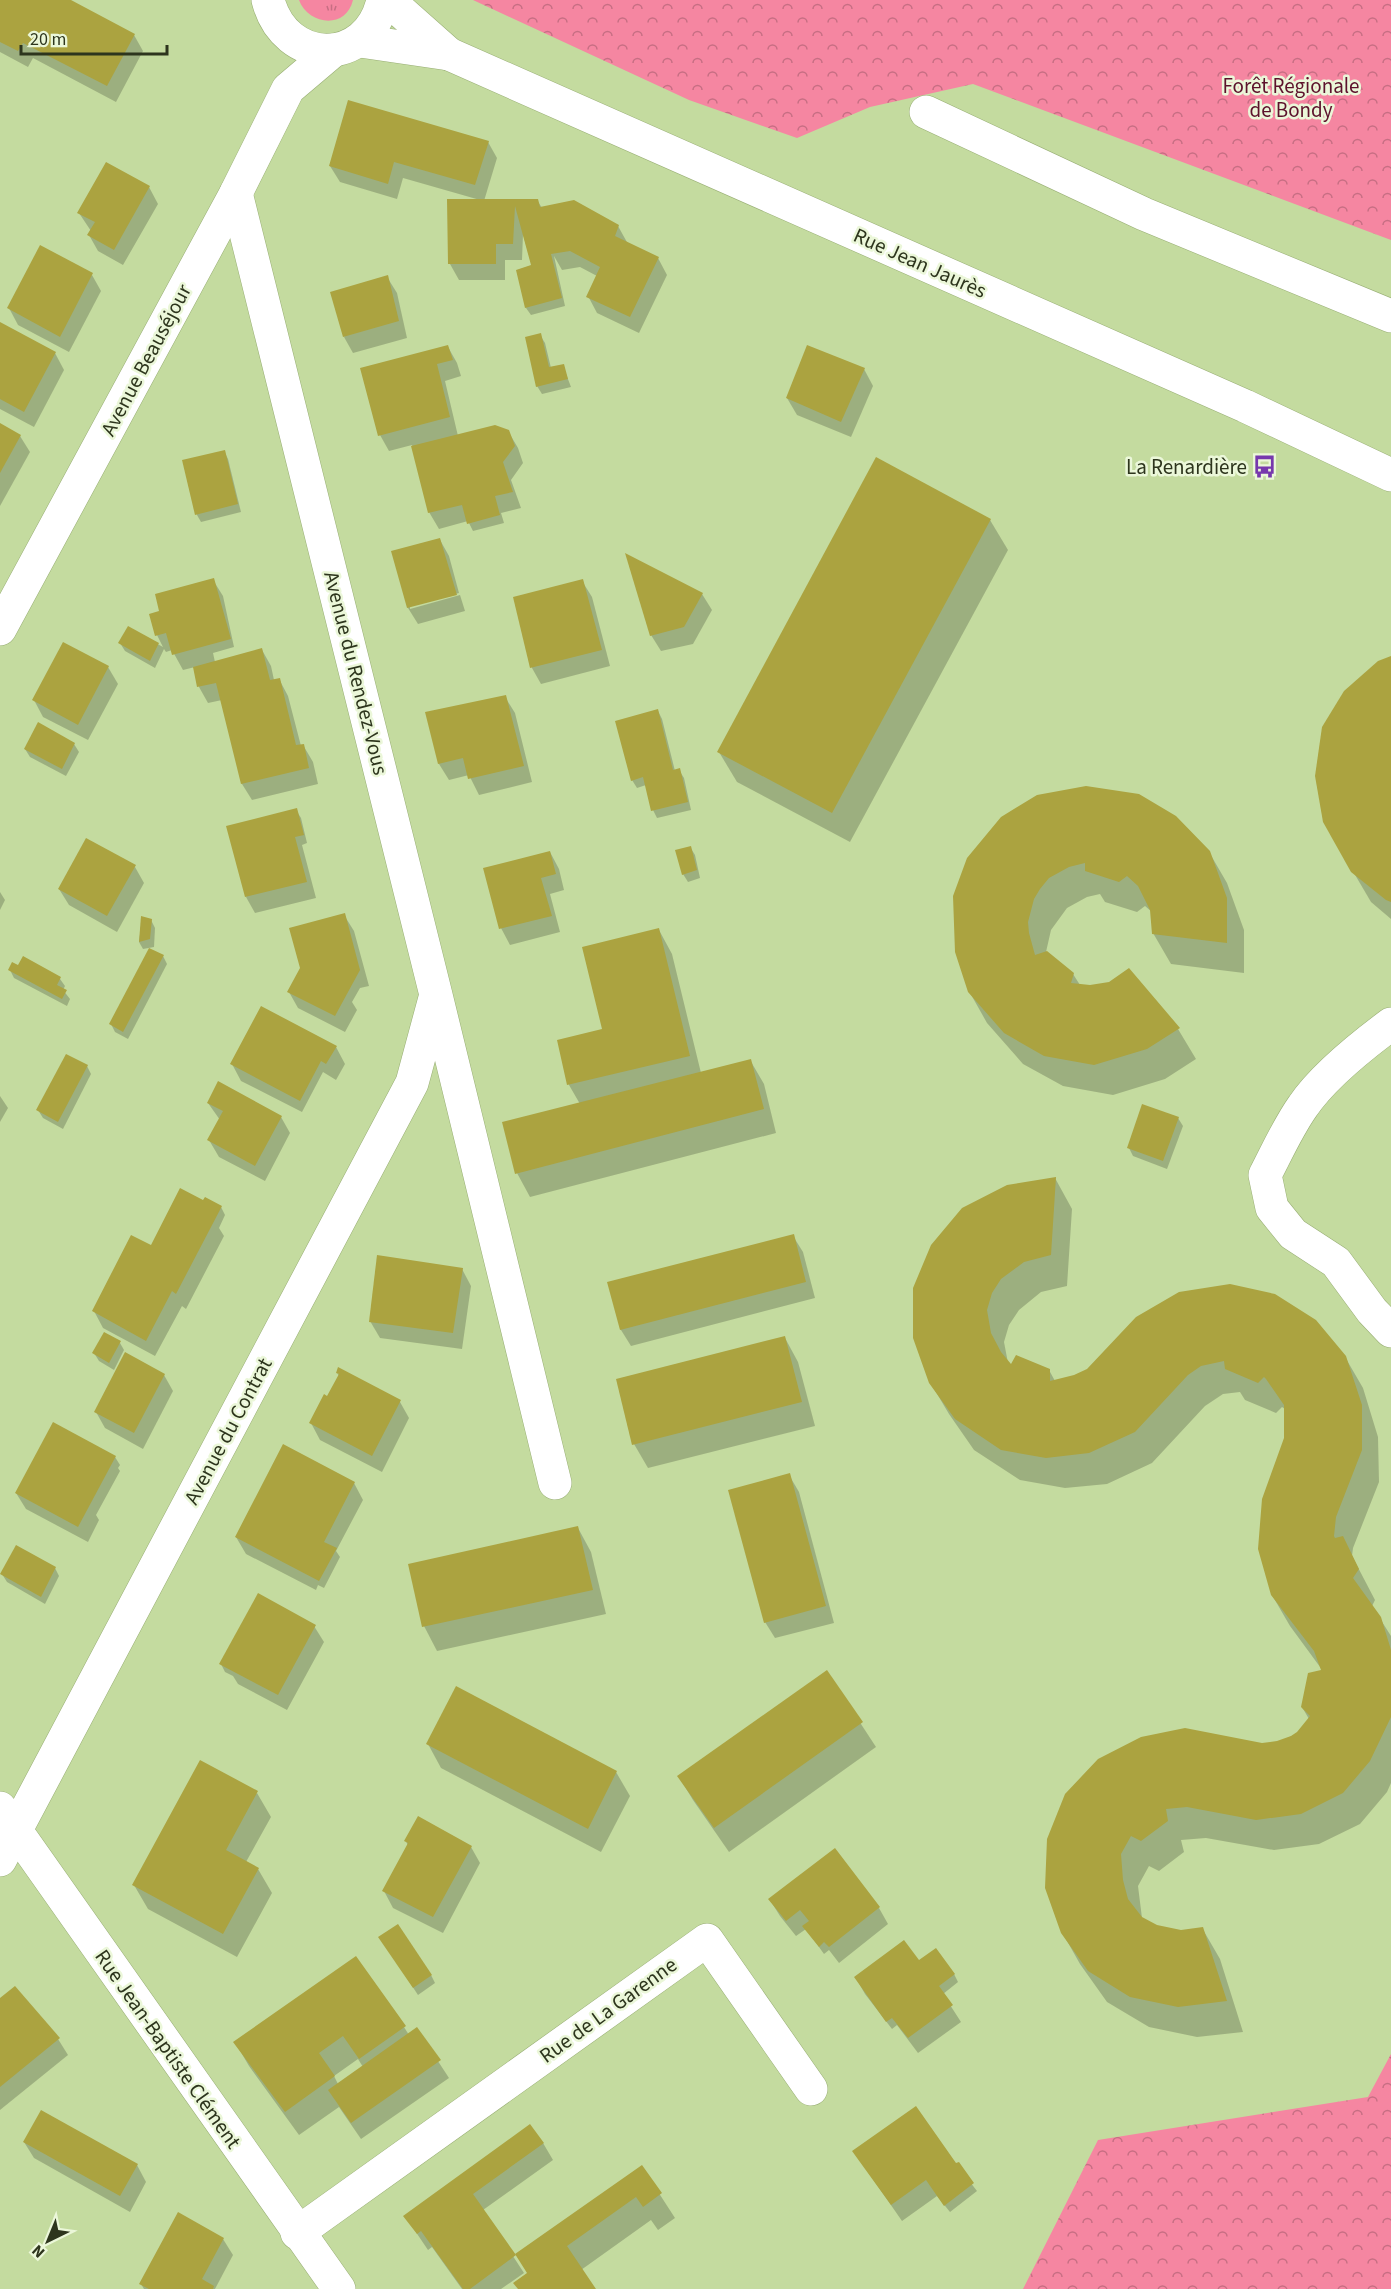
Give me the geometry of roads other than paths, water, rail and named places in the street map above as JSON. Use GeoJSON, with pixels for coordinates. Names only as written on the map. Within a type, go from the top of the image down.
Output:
{"type":"FeatureCollection","features":[{"type":"Feature","properties":{"kind":"street"},"geometry":{"type":"LineString","coordinates":[[268,0],[271,14],[292,40]]}},
{"type":"Feature","properties":{"kind":"street","name":"Avenue Beauséjour"},"geometry":{"type":"LineString","coordinates":[[288,89],[371,29],[380,14],[383,0]]}},
{"type":"Feature","properties":{"kind":"street","name":"Rue Jean Jaurès"},"geometry":{"type":"LineString","coordinates":[[388,0],[449,54],[1245,406],[1391,475]]}},
{"type":"Feature","properties":{"kind":"street","name":"Rue Jean Jaurès"},"geometry":{"type":"LineString","coordinates":[[292,40],[319,51],[347,46],[449,54]]}},
{"type":"Feature","properties":{"kind":"street","name":"Avenue Beauséjour"},"geometry":{"type":"LineString","coordinates":[[0,629],[236,192],[288,89],[292,40]]}},
{"type":"Feature","properties":{"kind":"street"},"geometry":{"type":"LineString","coordinates":[[926,112],[1144,214],[1391,316]]}},
{"type":"Feature","properties":{"kind":"street","name":"Avenue du Rendez-Vous"},"geometry":{"type":"LineString","coordinates":[[236,192],[555,1483]]}},
{"type":"Feature","properties":{"kind":"street","name":"Avenue du Contrat"},"geometry":{"type":"LineString","coordinates":[[0,1860],[8,1819],[412,1083],[436,995]]}},
{"type":"Feature","properties":{"kind":"street"},"geometry":{"type":"LineString","coordinates":[[1391,1024],[1365,1044],[1304,1105],[1265,1175],[1272,1208],[1293,1234],[1336,1262],[1372,1311],[1391,1331]]}},
{"type":"Feature","properties":{"kind":"street","name":"Rue Jean-Baptiste Clément"},"geometry":{"type":"LineString","coordinates":[[8,1819],[297,2233],[339,2289]]}},
{"type":"Feature","properties":{"kind":"street","name":"Rue de La Garenne"},"geometry":{"type":"LineString","coordinates":[[297,2233],[707,1940],[811,2089]]}},
{"type":"Feature","properties":{"kind":"place","name":"La Renardière"},"geometry":{"type":"Point","coordinates":[1265,467]}},
{"type":"Feature","properties":{"kind":"park label","name":"Forêt Régionale de Bondy"},"geometry":{"type":"Point","coordinates":[1291,98]}}]}
